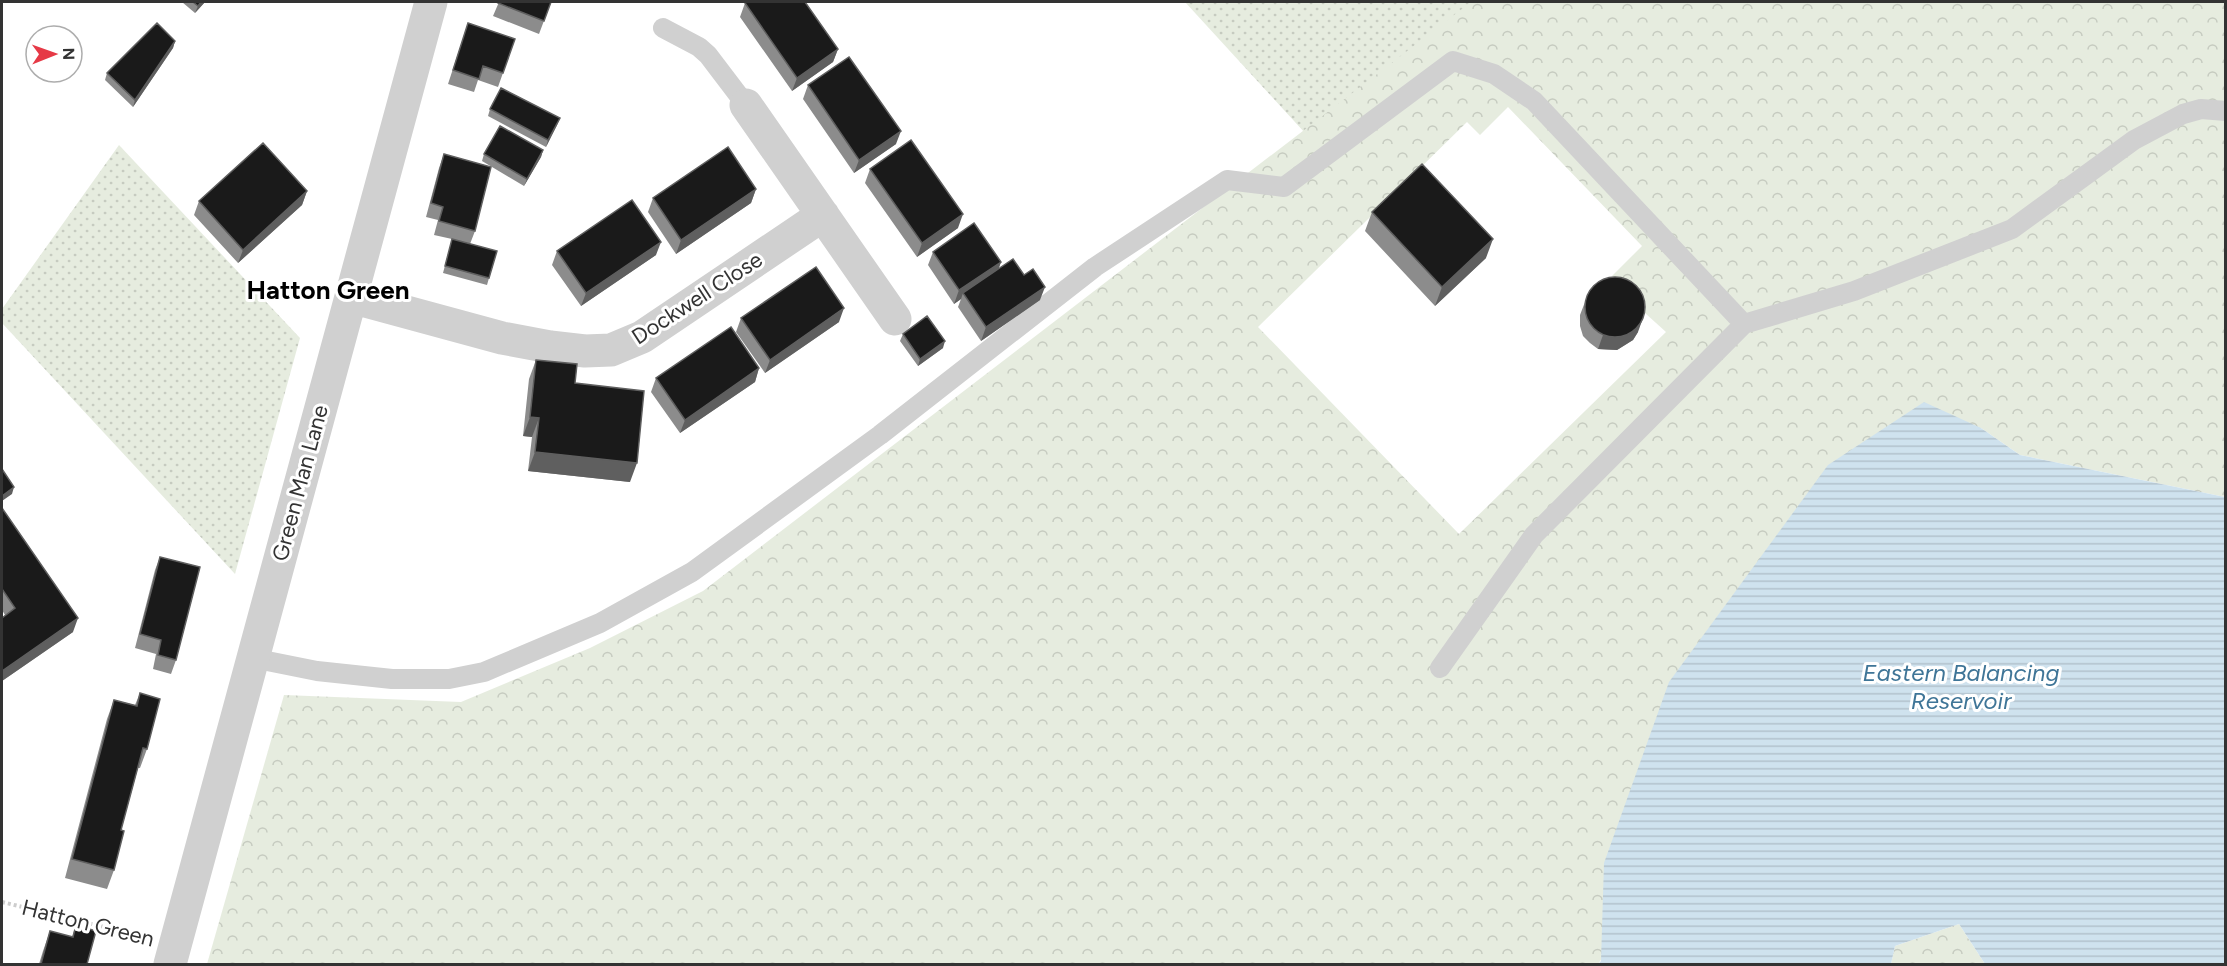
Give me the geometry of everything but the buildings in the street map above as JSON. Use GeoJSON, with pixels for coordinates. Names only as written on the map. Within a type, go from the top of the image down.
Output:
{"type":"FeatureCollection","features":[{"type":"Feature","properties":{"kind":"street","name":"Green Man Lane"},"geometry":{"type":"LineString","coordinates":[[172,954],[431,2]]}},
{"type":"Feature","properties":{"kind":"street"},"geometry":{"type":"LineString","coordinates":[[746,105],[895,318]]}},
{"type":"Feature","properties":{"kind":"street","name":"Dockwell Close"},"geometry":{"type":"LineString","coordinates":[[351,297],[502,338],[585,351],[611,350],[642,336],[823,215]]}},
{"type":"Feature","properties":{"kind":"lane"},"geometry":{"type":"LineString","coordinates":[[663,28],[699,47],[708,55],[746,105]]}},
{"type":"Feature","properties":{"kind":"lane"},"geometry":{"type":"LineString","coordinates":[[252,658],[317,671],[392,679],[449,679],[484,672],[600,623],[692,572],[880,435],[1095,267],[1227,180],[1284,187],[1453,61],[1494,74],[1534,100],[1744,324]]}},
{"type":"Feature","properties":{"kind":"lane"},"geometry":{"type":"LineString","coordinates":[[1440,668],[1534,535],[1744,324],[1854,291],[2012,229],[2134,140],[2183,114],[2202,109],[2226,111]]}},
{"type":"Feature","properties":{"kind":"path","name":"Hatton Green"},"geometry":{"type":"LineString","coordinates":[[2,902],[172,954]]}},
{"type":"Feature","properties":{"kind":"green space"},"geometry":{"type":"Polygon","coordinates":[[[1185,2],[1475,2],[1305,133],[1185,2]]]}},
{"type":"Feature","properties":{"kind":"green space"},"geometry":{"type":"Polygon","coordinates":[[[1471,2],[2225,2],[2225,497],[2020,455],[1981,428],[1598,964],[207,964],[284,695],[461,702],[590,648],[703,591],[1471,2]],[[1508,107],[1480,135],[1467,122],[1258,327],[1459,534],[1666,332],[1635,304],[1612,276],[1642,246],[1508,107]]]}},
{"type":"Feature","properties":{"kind":"green space"},"geometry":{"type":"Polygon","coordinates":[[[119,145],[300,338],[235,574],[2,323],[2,309],[119,145]]]}},
{"type":"Feature","properties":{"kind":"green space"},"geometry":{"type":"Polygon","coordinates":[[[1959,924],[1985,964],[1891,964],[1895,946],[1959,924]]]}},
{"type":"Feature","properties":{"kind":"water","name":"Eastern Balancing Reservoir"},"geometry":{"type":"Polygon","coordinates":[[[1924,402],[1981,428],[2020,455],[2225,497],[2225,964],[1985,964],[1959,924],[1895,946],[1891,964],[1598,964],[1601,961],[1604,863],[1669,682],[1828,465],[1924,402]]]}},
{"type":"Feature","properties":{"kind":"district","name":"Hatton Green"},"geometry":{"type":"Point","coordinates":[328,290]}}]}
